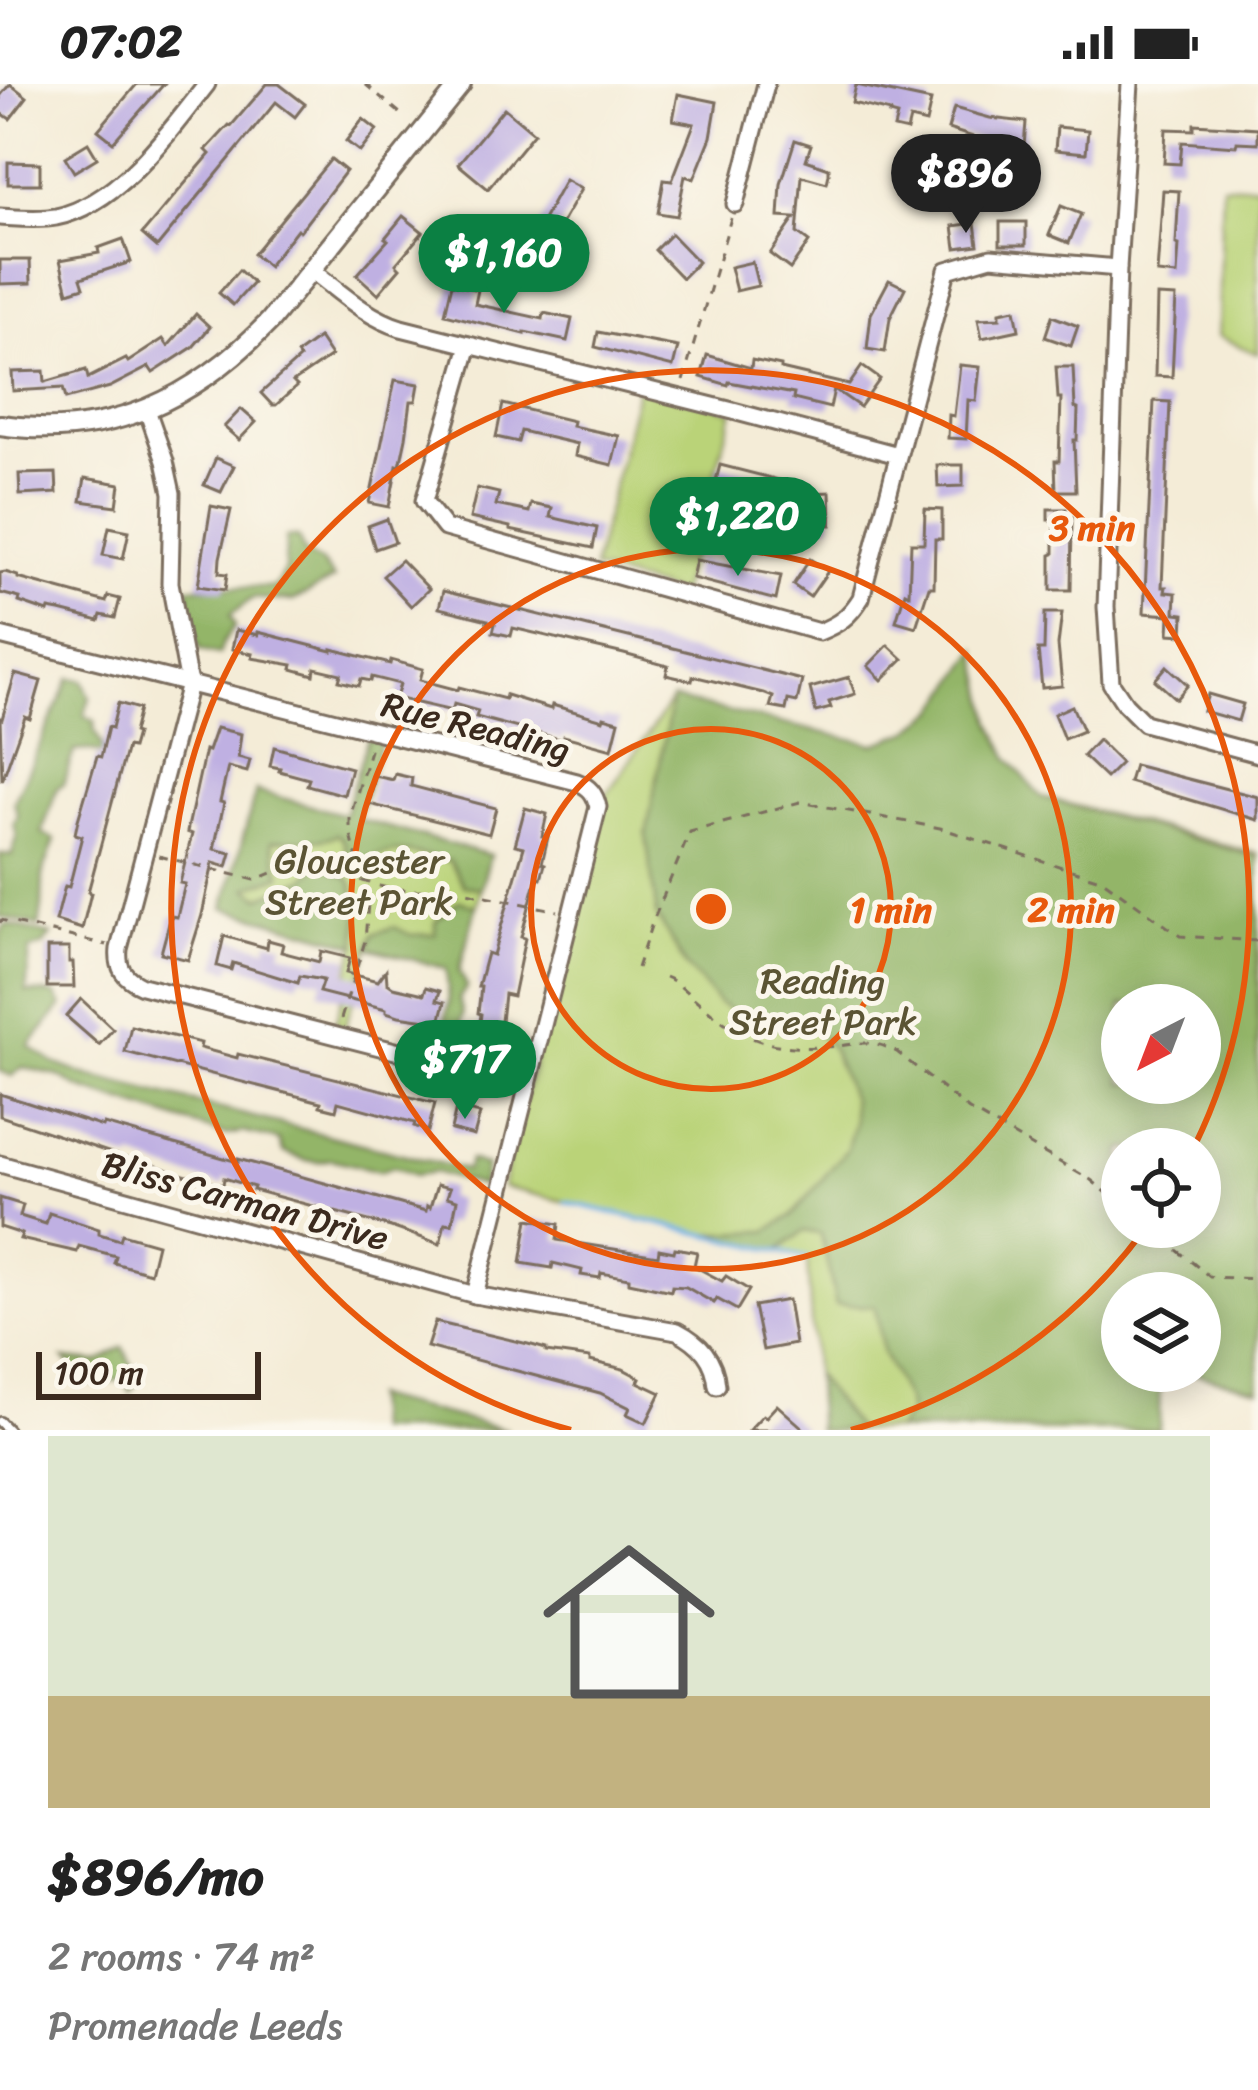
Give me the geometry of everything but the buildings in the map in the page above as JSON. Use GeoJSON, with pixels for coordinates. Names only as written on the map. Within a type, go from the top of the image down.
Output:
{"type":"FeatureCollection","features":[{"type":"Feature","properties":{"kind":"street"},"geometry":{"type":"LineString","coordinates":[[0,217],[57,217],[98,199],[154,150],[207,84]]}},
{"type":"Feature","properties":{"kind":"street"},"geometry":{"type":"LineString","coordinates":[[0,425],[77,427],[147,410],[211,375],[243,349],[311,270],[461,84]]}},
{"type":"Feature","properties":{"kind":"street"},"geometry":{"type":"LineString","coordinates":[[735,204],[766,84]]}},
{"type":"Feature","properties":{"kind":"street"},"geometry":{"type":"LineString","coordinates":[[1130,84],[1106,607],[1111,683],[1144,723],[1258,754]]}},
{"type":"Feature","properties":{"kind":"street"},"geometry":{"type":"LineString","coordinates":[[469,345],[424,501],[446,528],[819,632],[840,624],[861,598],[947,270],[991,257],[1118,268]]}},
{"type":"Feature","properties":{"kind":"street"},"geometry":{"type":"LineString","coordinates":[[311,270],[383,322],[898,455]]}},
{"type":"Feature","properties":{"kind":"street"},"geometry":{"type":"LineString","coordinates":[[147,410],[172,493],[170,583],[188,684],[119,949],[121,971],[142,986],[528,1084]]}},
{"type":"Feature","properties":{"kind":"street","name":"Rue Reading"},"geometry":{"type":"LineString","coordinates":[[0,636],[587,786],[595,796],[598,807],[475,1295]]}},
{"type":"Feature","properties":{"kind":"street","name":"Bliss Carman Drive"},"geometry":{"type":"LineString","coordinates":[[0,1164],[475,1295],[677,1330],[695,1340],[708,1356],[717,1386]]}},
{"type":"Feature","properties":{"kind":"lane"},"geometry":{"type":"LineString","coordinates":[[0,1422],[8,1430]]}},
{"type":"Feature","properties":{"kind":"path"},"geometry":{"type":"LineString","coordinates":[[365,84],[406,118]]}},
{"type":"Feature","properties":{"kind":"path"},"geometry":{"type":"LineString","coordinates":[[683,383],[735,204]]}},
{"type":"Feature","properties":{"kind":"path"},"geometry":{"type":"LineString","coordinates":[[341,1021],[365,940],[368,903],[350,817],[371,747]]}},
{"type":"Feature","properties":{"kind":"path"},"geometry":{"type":"LineString","coordinates":[[637,968],[690,832],[800,802],[940,828],[1103,880],[1180,936],[1258,941]]}},
{"type":"Feature","properties":{"kind":"path"},"geometry":{"type":"LineString","coordinates":[[154,855],[256,880],[303,860],[329,859],[363,881],[390,889],[467,892],[572,914]]}},
{"type":"Feature","properties":{"kind":"path"},"geometry":{"type":"LineString","coordinates":[[0,921],[119,949]]}},
{"type":"Feature","properties":{"kind":"path"},"geometry":{"type":"LineString","coordinates":[[665,977],[719,1021],[760,1043],[811,1048],[860,1041],[884,1045],[968,1110],[1101,1188]]}},
{"type":"Feature","properties":{"kind":"path"},"geometry":{"type":"LineString","coordinates":[[1175,1248],[1210,1277],[1258,1279]]}},
{"type":"Feature","properties":{"kind":"green space"},"geometry":{"type":"Polygon","coordinates":[[[1222,185],[1258,185],[1258,354],[1218,336],[1222,185]]]}},
{"type":"Feature","properties":{"kind":"green space"},"geometry":{"type":"Polygon","coordinates":[[[638,387],[733,411],[680,594],[593,569],[638,387]]]}},
{"type":"Feature","properties":{"kind":"green space"},"geometry":{"type":"Polygon","coordinates":[[[286,537],[298,537],[305,554],[322,563],[334,579],[293,601],[253,598],[230,615],[235,626],[219,655],[200,649],[192,628],[188,587],[275,587],[285,569],[286,537]]]}},
{"type":"Feature","properties":{"kind":"green space","name":"Reading Street Park"},"geometry":{"type":"Polygon","coordinates":[[[977,650],[992,723],[1009,759],[1041,797],[1258,857],[1258,1389],[1221,1380],[1221,1272],[1101,1272],[1101,1392],[1160,1392],[1159,1430],[897,1430],[909,1413],[907,1401],[883,1353],[875,1306],[836,1305],[821,1234],[804,1231],[778,1251],[709,1234],[767,1231],[793,1215],[847,1149],[854,1123],[852,1099],[831,1047],[815,1031],[761,1027],[720,1004],[685,965],[657,916],[646,835],[672,699],[874,744],[908,732],[937,710],[977,650]]]}},
{"type":"Feature","properties":{"kind":"green space"},"geometry":{"type":"Polygon","coordinates":[[[70,678],[83,680],[90,698],[84,715],[95,721],[106,754],[74,751],[63,784],[57,788],[42,833],[55,840],[43,873],[39,926],[0,917],[0,854],[12,855],[18,816],[14,802],[70,678]]]}},
{"type":"Feature","properties":{"kind":"green space","name":"Reading Street Park"},"geometry":{"type":"Polygon","coordinates":[[[672,699],[1258,854],[1258,1389],[1221,1380],[1221,1272],[1101,1272],[1101,1392],[1160,1392],[1159,1430],[818,1430],[807,1258],[502,1187],[598,807],[672,699]]]}},
{"type":"Feature","properties":{"kind":"green space"},"geometry":{"type":"Polygon","coordinates":[[[368,738],[381,741],[358,819],[490,855],[481,888],[464,886],[450,861],[405,852],[349,859],[337,834],[272,841],[281,875],[248,888],[260,897],[305,879],[319,864],[349,878],[358,920],[357,945],[224,908],[256,791],[344,815],[368,738]]]}},
{"type":"Feature","properties":{"kind":"green space","name":"Gloucester Street Park"},"geometry":{"type":"Polygon","coordinates":[[[256,791],[490,855],[459,972],[369,948],[345,1027],[335,1024],[356,945],[224,908],[256,791]]]}},
{"type":"Feature","properties":{"kind":"green space"},"geometry":{"type":"Polygon","coordinates":[[[459,901],[476,906],[459,971],[467,986],[459,999],[463,1014],[458,1039],[447,1040],[443,1030],[449,1001],[446,968],[369,948],[374,934],[394,927],[411,935],[435,934],[436,921],[459,901]]]}},
{"type":"Feature","properties":{"kind":"green space"},"geometry":{"type":"Polygon","coordinates":[[[5,924],[51,935],[43,946],[30,950],[26,992],[55,994],[62,1006],[29,1046],[54,1063],[85,1075],[466,1170],[470,1160],[486,1166],[482,1186],[434,1172],[415,1175],[394,1167],[379,1171],[331,1159],[305,1160],[283,1152],[279,1140],[242,1132],[226,1135],[23,1067],[12,1076],[0,1071],[0,935],[5,924]]]}},
{"type":"Feature","properties":{"kind":"green space"},"geometry":{"type":"Polygon","coordinates":[[[123,1347],[139,1379],[130,1392],[124,1379],[93,1385],[64,1359],[98,1362],[123,1347]]]}},
{"type":"Feature","properties":{"kind":"green space"},"geometry":{"type":"Polygon","coordinates":[[[815,1375],[858,1430],[818,1430],[815,1375]]]}},
{"type":"Feature","properties":{"kind":"green space"},"geometry":{"type":"Polygon","coordinates":[[[372,1397],[508,1430],[374,1430],[372,1397]]]}},
{"type":"Feature","properties":{"kind":"waterway"},"geometry":{"type":"LineString","coordinates":[[566,1202],[807,1258]]}}]}
